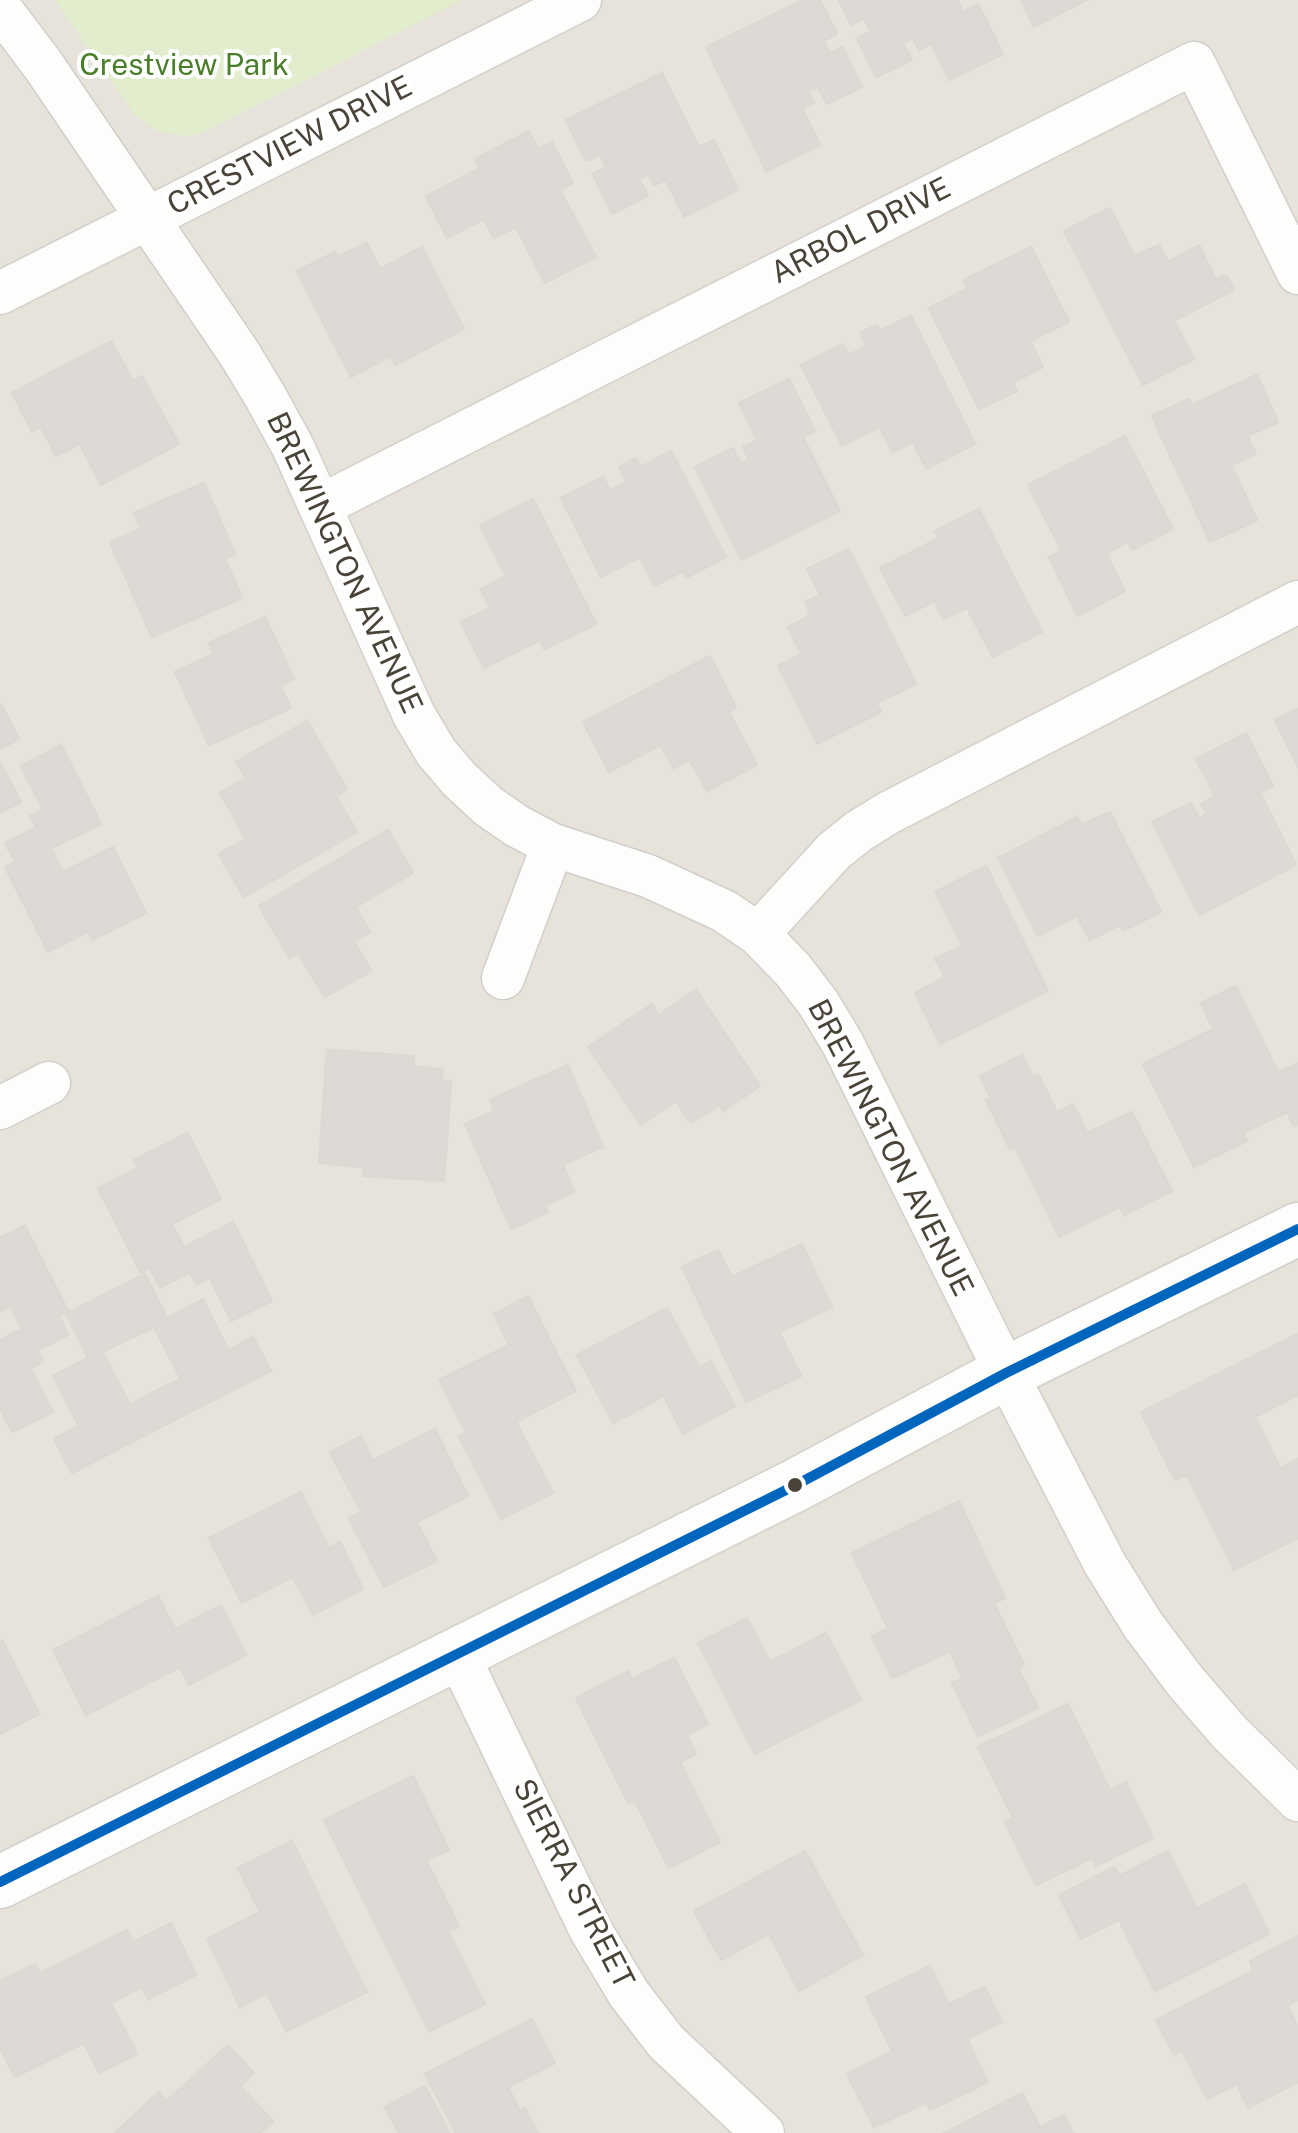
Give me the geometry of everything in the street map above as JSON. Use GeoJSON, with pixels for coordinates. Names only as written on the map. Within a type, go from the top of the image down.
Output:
{"type":"FeatureCollection","features":[{"type":"Feature","properties":{"kind":"street","name":"CRESTVIEW DRIVE"},"geometry":{"type":"LineString","coordinates":[[0,293],[580,0]]}},
{"type":"Feature","properties":{"kind":"street","name":"BREWINGTON AVENUE"},"geometry":{"type":"LineString","coordinates":[[0,8],[34,52],[265,396],[293,447],[414,715],[436,752],[488,806],[516,826],[553,845],[648,876],[724,911],[758,934],[794,970],[843,1044],[1006,1374],[1105,1564],[1142,1625],[1229,1732],[1298,1800]]}},
{"type":"Feature","properties":{"kind":"street","name":"ARBOL DRIVE"},"geometry":{"type":"LineString","coordinates":[[320,506],[1194,63],[1298,273]]}},
{"type":"Feature","properties":{"kind":"street"},"geometry":{"type":"LineString","coordinates":[[758,934],[834,851],[859,830],[1298,602]]}},
{"type":"Feature","properties":{"kind":"street"},"geometry":{"type":"LineString","coordinates":[[503,978],[553,845]]}},
{"type":"Feature","properties":{"kind":"street"},"geometry":{"type":"LineString","coordinates":[[0,1108],[50,1083]]}},
{"type":"Feature","properties":{"kind":"street"},"geometry":{"type":"LineString","coordinates":[[0,1882],[777,1495],[1006,1374],[1298,1229]]}},
{"type":"Feature","properties":{"kind":"street","name":"SIERRA STREET"},"geometry":{"type":"LineString","coordinates":[[458,1655],[590,1929],[629,1994],[666,2042],[762,2133]]}},
{"type":"Feature","properties":{"kind":"shaded area"},"geometry":{"type":"Polygon","coordinates":[[[0,0],[1298,0],[1298,2133],[0,2133],[0,0]]]}},
{"type":"Feature","properties":{"kind":"green space","name":"Crestview Park"},"geometry":{"type":"Polygon","coordinates":[[[55,0],[462,0],[200,134],[187,136],[157,131],[134,114],[55,0]]]}},
{"type":"Feature","properties":{"kind":"building"},"geometry":{"type":"Polygon","coordinates":[[[803,0],[820,0],[837,34],[823,41],[830,53],[843,47],[862,87],[827,104],[818,87],[808,91],[814,103],[802,108],[820,145],[766,171],[706,47],[803,0]]]}},
{"type":"Feature","properties":{"kind":"building"},"geometry":{"type":"Polygon","coordinates":[[[839,0],[957,0],[963,12],[978,4],[1003,54],[949,80],[931,43],[919,50],[913,38],[903,43],[912,60],[876,77],[857,38],[871,32],[864,18],[851,25],[839,0]]]}},
{"type":"Feature","properties":{"kind":"building"},"geometry":{"type":"Polygon","coordinates":[[[1021,0],[1087,0],[1034,27],[1021,0]]]}},
{"type":"Feature","properties":{"kind":"building"},"geometry":{"type":"Polygon","coordinates":[[[662,73],[699,147],[714,140],[738,190],[684,217],[666,180],[654,185],[649,174],[639,178],[648,196],[612,214],[593,174],[606,167],[600,155],[586,161],[566,120],[662,73]]]}},
{"type":"Feature","properties":{"kind":"building"},"geometry":{"type":"Polygon","coordinates":[[[529,131],[538,149],[552,142],[573,183],[560,190],[596,257],[545,283],[516,227],[494,238],[484,219],[447,238],[426,196],[480,168],[475,159],[529,131]]]}},
{"type":"Feature","properties":{"kind":"building"},"geometry":{"type":"Polygon","coordinates":[[[1110,208],[1134,256],[1159,245],[1168,262],[1199,245],[1216,280],[1226,275],[1234,290],[1174,321],[1194,359],[1143,385],[1064,231],[1110,208]]]}},
{"type":"Feature","properties":{"kind":"building"},"geometry":{"type":"Polygon","coordinates":[[[367,243],[380,269],[422,247],[464,329],[395,365],[391,356],[351,377],[297,271],[335,252],[338,257],[367,243]]]}},
{"type":"Feature","properties":{"kind":"building"},"geometry":{"type":"Polygon","coordinates":[[[1031,247],[1069,322],[1030,341],[1043,367],[1012,383],[1017,391],[979,409],[929,308],[968,288],[964,280],[1031,247]]]}},
{"type":"Feature","properties":{"kind":"building"},"geometry":{"type":"Polygon","coordinates":[[[911,316],[975,444],[926,469],[913,442],[892,452],[880,427],[842,445],[801,365],[843,344],[849,355],[866,346],[860,333],[877,325],[880,331],[911,316]]]}},
{"type":"Feature","properties":{"kind":"building"},"geometry":{"type":"Polygon","coordinates":[[[111,341],[133,381],[142,376],[179,444],[101,485],[80,444],[56,456],[41,427],[32,431],[12,393],[111,341]]]}},
{"type":"Feature","properties":{"kind":"building"},"geometry":{"type":"Polygon","coordinates":[[[1257,375],[1278,422],[1247,436],[1256,454],[1231,465],[1257,520],[1210,542],[1152,416],[1189,399],[1192,405],[1257,375]]]}},
{"type":"Feature","properties":{"kind":"building"},"geometry":{"type":"Polygon","coordinates":[[[789,379],[815,431],[803,437],[840,511],[741,560],[695,467],[733,448],[741,464],[749,460],[743,447],[757,441],[739,403],[789,379]]]}},
{"type":"Feature","properties":{"kind":"building"},"geometry":{"type":"Polygon","coordinates":[[[1125,436],[1173,529],[1132,550],[1128,542],[1106,553],[1125,591],[1078,616],[1049,557],[1062,551],[1028,485],[1125,436]]]}},
{"type":"Feature","properties":{"kind":"building"},"geometry":{"type":"Polygon","coordinates":[[[671,451],[726,557],[686,578],[683,571],[654,586],[640,557],[601,577],[561,498],[603,477],[610,490],[626,482],[619,467],[636,458],[641,467],[671,451]]]}},
{"type":"Feature","properties":{"kind":"building"},"geometry":{"type":"Polygon","coordinates":[[[204,483],[235,554],[225,559],[242,598],[152,637],[110,542],[141,529],[134,513],[204,483]]]}},
{"type":"Feature","properties":{"kind":"building"},"geometry":{"type":"Polygon","coordinates":[[[533,499],[596,624],[544,649],[540,640],[484,668],[461,622],[490,608],[481,589],[506,576],[480,525],[533,499]]]}},
{"type":"Feature","properties":{"kind":"building"},"geometry":{"type":"Polygon","coordinates":[[[979,509],[1042,632],[993,657],[967,608],[943,619],[935,601],[905,616],[880,568],[939,538],[935,531],[979,509]]]}},
{"type":"Feature","properties":{"kind":"building"},"geometry":{"type":"Polygon","coordinates":[[[849,549],[916,684],[876,703],[881,712],[817,744],[778,666],[801,654],[788,627],[811,615],[805,602],[820,595],[807,569],[849,549]]]}},
{"type":"Feature","properties":{"kind":"building"},"geometry":{"type":"Polygon","coordinates":[[[265,617],[294,679],[280,685],[291,708],[209,745],[175,672],[214,654],[209,643],[265,617]]]}},
{"type":"Feature","properties":{"kind":"building"},"geometry":{"type":"Polygon","coordinates":[[[710,656],[736,708],[729,712],[757,765],[707,791],[690,760],[673,768],[661,745],[609,772],[583,722],[710,656]]]}},
{"type":"Feature","properties":{"kind":"building"},"geometry":{"type":"Polygon","coordinates":[[[0,706],[19,739],[0,749],[0,706]]]}},
{"type":"Feature","properties":{"kind":"building"},"geometry":{"type":"Polygon","coordinates":[[[1298,709],[1298,767],[1275,720],[1298,709]]]}},
{"type":"Feature","properties":{"kind":"building"},"geometry":{"type":"Polygon","coordinates":[[[307,721],[347,789],[336,796],[357,832],[244,897],[219,854],[246,839],[220,793],[246,778],[236,762],[307,721]]]}},
{"type":"Feature","properties":{"kind":"building"},"geometry":{"type":"Polygon","coordinates":[[[1246,733],[1273,786],[1260,793],[1296,865],[1199,915],[1152,822],[1191,803],[1199,818],[1207,814],[1201,804],[1215,796],[1196,759],[1246,733]]]}},
{"type":"Feature","properties":{"kind":"building"},"geometry":{"type":"Polygon","coordinates":[[[61,745],[101,824],[51,848],[63,872],[113,847],[146,913],[92,940],[88,932],[48,952],[5,867],[15,862],[5,843],[36,828],[30,816],[43,809],[21,766],[61,745]]]}},
{"type":"Feature","properties":{"kind":"building"},"geometry":{"type":"Polygon","coordinates":[[[0,762],[21,802],[0,812],[0,762]]]}},
{"type":"Feature","properties":{"kind":"building"},"geometry":{"type":"Polygon","coordinates":[[[1110,812],[1161,912],[1123,931],[1120,925],[1090,940],[1077,916],[1038,936],[998,858],[1077,817],[1082,825],[1110,812]]]}},
{"type":"Feature","properties":{"kind":"building"},"geometry":{"type":"Polygon","coordinates":[[[388,830],[413,873],[356,907],[370,932],[354,942],[371,971],[325,997],[298,953],[290,958],[259,906],[388,830]]]}},
{"type":"Feature","properties":{"kind":"building"},"geometry":{"type":"Polygon","coordinates":[[[986,866],[1048,991],[940,1044],[915,993],[945,977],[935,959],[962,946],[935,892],[986,866]]]}},
{"type":"Feature","properties":{"kind":"building"},"geometry":{"type":"Polygon","coordinates":[[[1236,986],[1278,1073],[1298,1063],[1298,1124],[1294,1126],[1287,1112],[1243,1133],[1247,1141],[1194,1167],[1143,1064],[1213,1029],[1201,1003],[1236,986]]]}},
{"type":"Feature","properties":{"kind":"building"},"geometry":{"type":"Polygon","coordinates":[[[696,990],[760,1086],[723,1111],[719,1105],[691,1123],[676,1101],[641,1125],[588,1047],[652,1004],[659,1015],[696,990]]]}},
{"type":"Feature","properties":{"kind":"building"},"geometry":{"type":"Polygon","coordinates":[[[327,1050],[414,1056],[413,1067],[443,1069],[441,1081],[451,1081],[444,1181],[363,1176],[364,1167],[319,1163],[327,1050]]]}},
{"type":"Feature","properties":{"kind":"building"},"geometry":{"type":"Polygon","coordinates":[[[1022,1055],[1033,1077],[1038,1074],[1057,1112],[1073,1104],[1087,1133],[1132,1112],[1172,1191],[1124,1215],[1120,1207],[1059,1237],[1015,1147],[1010,1149],[986,1100],[991,1098],[980,1076],[1022,1055]]]}},
{"type":"Feature","properties":{"kind":"building"},"geometry":{"type":"Polygon","coordinates":[[[568,1065],[603,1147],[563,1164],[574,1192],[545,1205],[548,1212],[511,1229],[465,1124],[494,1111],[490,1100],[568,1065]]]}},
{"type":"Feature","properties":{"kind":"building"},"geometry":{"type":"Polygon","coordinates":[[[188,1133],[221,1199],[172,1224],[184,1247],[233,1222],[272,1301],[231,1321],[210,1278],[197,1284],[190,1272],[160,1288],[150,1268],[141,1273],[98,1188],[138,1168],[134,1160],[188,1133]]]}},
{"type":"Feature","properties":{"kind":"building"},"geometry":{"type":"Polygon","coordinates":[[[25,1226],[68,1311],[59,1315],[68,1335],[38,1350],[43,1361],[31,1369],[53,1412],[12,1432],[0,1408],[0,1340],[22,1329],[11,1306],[0,1311],[0,1238],[25,1226]]]}},
{"type":"Feature","properties":{"kind":"building"},"geometry":{"type":"Polygon","coordinates":[[[802,1244],[832,1307],[779,1332],[801,1376],[746,1402],[682,1267],[718,1250],[732,1277],[802,1244]]]}},
{"type":"Feature","properties":{"kind":"building"},"geometry":{"type":"Polygon","coordinates":[[[145,1274],[167,1318],[203,1299],[228,1350],[253,1337],[271,1371],[171,1422],[155,1391],[181,1379],[154,1327],[129,1339],[105,1294],[145,1274]]]}},
{"type":"Feature","properties":{"kind":"building"},"geometry":{"type":"Polygon","coordinates":[[[105,1294],[129,1339],[103,1352],[130,1405],[155,1391],[171,1422],[72,1473],[54,1439],[79,1426],[53,1376],[88,1358],[66,1314],[105,1294]]]}},
{"type":"Feature","properties":{"kind":"building"},"geometry":{"type":"Polygon","coordinates":[[[528,1296],[576,1391],[516,1422],[553,1493],[501,1519],[459,1437],[466,1432],[439,1380],[509,1345],[494,1314],[528,1296]]]}},
{"type":"Feature","properties":{"kind":"building"},"geometry":{"type":"Polygon","coordinates":[[[667,1308],[699,1367],[711,1361],[735,1406],[683,1434],[664,1396],[613,1423],[577,1355],[667,1308]]]}},
{"type":"Feature","properties":{"kind":"building"},"geometry":{"type":"Polygon","coordinates":[[[1298,1334],[1298,1395],[1255,1417],[1280,1468],[1298,1459],[1298,1538],[1234,1570],[1187,1475],[1175,1480],[1141,1412],[1298,1334]]]}},
{"type":"Feature","properties":{"kind":"building"},"geometry":{"type":"Polygon","coordinates":[[[435,1429],[468,1496],[417,1522],[437,1561],[384,1587],[349,1518],[361,1512],[330,1452],[361,1436],[373,1460],[435,1429]]]}},
{"type":"Feature","properties":{"kind":"building"},"geometry":{"type":"Polygon","coordinates":[[[301,1492],[329,1548],[340,1542],[363,1589],[313,1615],[293,1577],[242,1603],[209,1538],[301,1492]]]}},
{"type":"Feature","properties":{"kind":"building"},"geometry":{"type":"Polygon","coordinates":[[[959,1501],[1005,1598],[994,1603],[1024,1665],[1018,1668],[1038,1708],[978,1736],[952,1683],[963,1679],[950,1651],[892,1678],[872,1636],[888,1628],[852,1553],[959,1501]]]}},
{"type":"Feature","properties":{"kind":"building"},"geometry":{"type":"Polygon","coordinates":[[[158,1596],[175,1629],[221,1605],[246,1655],[189,1685],[180,1667],[86,1715],[53,1650],[158,1596]]]}},
{"type":"Feature","properties":{"kind":"building"},"geometry":{"type":"Polygon","coordinates":[[[747,1618],[770,1662],[826,1633],[861,1700],[755,1754],[698,1643],[747,1618]]]}},
{"type":"Feature","properties":{"kind":"building"},"geometry":{"type":"Polygon","coordinates":[[[0,1641],[39,1714],[0,1734],[0,1641]]]}},
{"type":"Feature","properties":{"kind":"building"},"geometry":{"type":"Polygon","coordinates":[[[674,1658],[708,1724],[687,1735],[696,1754],[680,1762],[720,1842],[669,1868],[635,1801],[628,1803],[576,1698],[628,1671],[632,1679],[674,1658]]]}},
{"type":"Feature","properties":{"kind":"building"},"geometry":{"type":"Polygon","coordinates":[[[1068,1704],[1110,1790],[1126,1782],[1153,1838],[1096,1866],[1092,1858],[1036,1885],[1005,1822],[1013,1818],[978,1747],[1068,1704]]]}},
{"type":"Feature","properties":{"kind":"building"},"geometry":{"type":"Polygon","coordinates":[[[413,1776],[449,1850],[426,1860],[459,1926],[448,1931],[485,2004],[429,2031],[324,1820],[413,1776]]]}},
{"type":"Feature","properties":{"kind":"building"},"geometry":{"type":"Polygon","coordinates":[[[292,1841],[367,1992],[286,2031],[267,1993],[240,2007],[207,1939],[260,1912],[238,1868],[292,1841]]]}},
{"type":"Feature","properties":{"kind":"building"},"geometry":{"type":"Polygon","coordinates":[[[805,1851],[863,1955],[799,1991],[769,1934],[721,1960],[694,1911],[805,1851]]]}},
{"type":"Feature","properties":{"kind":"building"},"geometry":{"type":"Polygon","coordinates":[[[1168,1851],[1197,1908],[1245,1884],[1269,1934],[1155,1991],[1119,1920],[1081,1939],[1059,1895],[1114,1867],[1119,1876],[1168,1851]]]}},
{"type":"Feature","properties":{"kind":"building"},"geometry":{"type":"Polygon","coordinates":[[[171,1923],[196,1975],[148,1999],[142,1987],[111,2003],[137,2054],[99,2073],[84,2043],[15,2077],[0,2048],[0,1981],[35,1964],[40,1973],[127,1930],[133,1942],[171,1923]]]}},
{"type":"Feature","properties":{"kind":"building"},"geometry":{"type":"Polygon","coordinates":[[[1298,1936],[1298,2000],[1287,2005],[1298,2027],[1298,2082],[1248,2108],[1237,2084],[1207,2099],[1182,2051],[1174,2055],[1156,2020],[1253,1971],[1250,1961],[1298,1936]]]}},
{"type":"Feature","properties":{"kind":"building"},"geometry":{"type":"Polygon","coordinates":[[[930,1966],[949,2004],[985,1987],[1002,2022],[967,2039],[988,2082],[930,2110],[927,2102],[874,2127],[847,2074],[892,2051],[866,1997],[930,1966]]]}},
{"type":"Feature","properties":{"kind":"building"},"geometry":{"type":"Polygon","coordinates":[[[532,2019],[555,2063],[508,2087],[520,2111],[525,2108],[538,2133],[456,2133],[425,2074],[532,2019]]]}},
{"type":"Feature","properties":{"kind":"building"},"geometry":{"type":"Polygon","coordinates":[[[228,2045],[254,2073],[240,2086],[273,2121],[260,2133],[115,2133],[159,2092],[167,2101],[228,2045]]]}},
{"type":"Feature","properties":{"kind":"building"},"geometry":{"type":"Polygon","coordinates":[[[425,2086],[449,2133],[399,2133],[385,2107],[425,2086]]]}},
{"type":"Feature","properties":{"kind":"building"},"geometry":{"type":"Polygon","coordinates":[[[1022,2093],[1040,2127],[1064,2115],[1073,2133],[944,2133],[1022,2093]]]}},
{"type":"Feature","properties":{"kind":"transit line"},"geometry":{"type":"LineString","coordinates":[[0,1882],[794,1486],[1006,1373],[1298,1229]]}}]}
